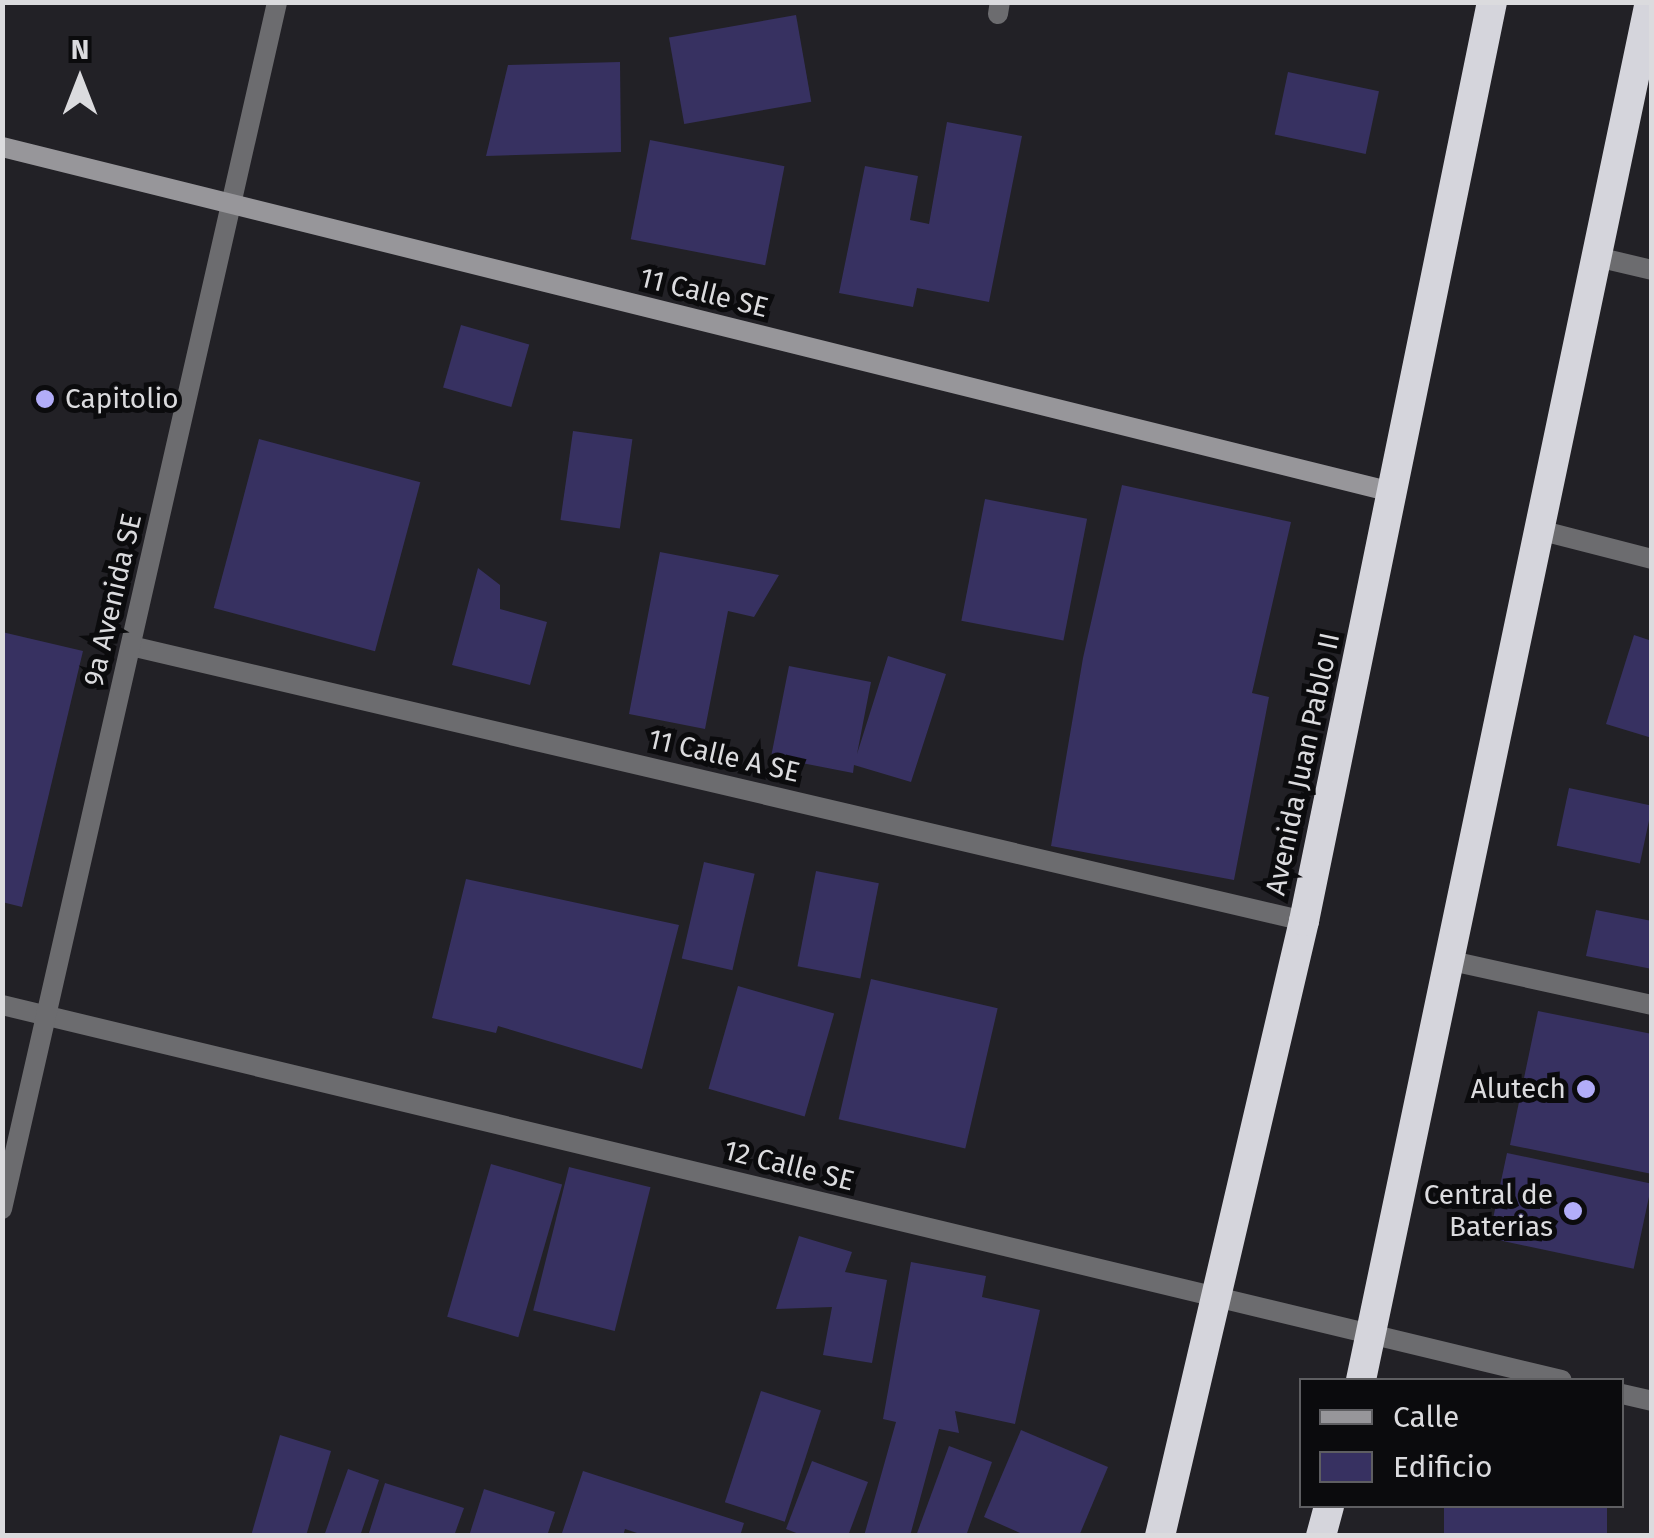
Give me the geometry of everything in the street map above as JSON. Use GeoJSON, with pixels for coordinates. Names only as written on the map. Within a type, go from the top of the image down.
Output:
{"type":"FeatureCollection","features":[{"type":"Feature","properties":{"kind":"highway","name":"Avenida Juan Pablo II"},"geometry":{"type":"LineString","coordinates":[[1160,1536],[1219,1298],[1304,921],[1492,2]]}},
{"type":"Feature","properties":{"kind":"highway"},"geometry":{"type":"LineString","coordinates":[[1362,1378],[1650,2]]}},
{"type":"Feature","properties":{"kind":"highway"},"geometry":{"type":"LineString","coordinates":[[1321,1536],[1328,1508]]}},
{"type":"Feature","properties":{"kind":"street","name":"9a Avenida SE"},"geometry":{"type":"LineString","coordinates":[[2,1208],[277,2]]}},
{"type":"Feature","properties":{"kind":"street","name":"11 Calle SE"},"geometry":{"type":"LineString","coordinates":[[2,147],[1392,492]]}},
{"type":"Feature","properties":{"kind":"street"},"geometry":{"type":"LineString","coordinates":[[1596,257],[1652,270]]}},
{"type":"Feature","properties":{"kind":"street"},"geometry":{"type":"LineString","coordinates":[[1538,530],[1652,558]]}},
{"type":"Feature","properties":{"kind":"street","name":"11 Calle A SE"},"geometry":{"type":"LineString","coordinates":[[131,646],[1304,921]]}},
{"type":"Feature","properties":{"kind":"street"},"geometry":{"type":"LineString","coordinates":[[1447,960],[1652,1005]]}},
{"type":"Feature","properties":{"kind":"street","name":"12 Calle SE"},"geometry":{"type":"LineString","coordinates":[[2,1005],[1553,1378]]}},
{"type":"Feature","properties":{"kind":"street"},"geometry":{"type":"LineString","coordinates":[[1624,1394],[1652,1401]]}},
{"type":"Feature","properties":{"kind":"building"},"geometry":{"type":"Polygon","coordinates":[[[796,15],[811,102],[684,124],[669,37],[796,15]]]}},
{"type":"Feature","properties":{"kind":"building"},"geometry":{"type":"Polygon","coordinates":[[[620,62],[621,152],[486,156],[508,65],[620,62]]]}},
{"type":"Feature","properties":{"kind":"building"},"geometry":{"type":"Polygon","coordinates":[[[1288,72],[1379,91],[1366,154],[1275,135],[1288,72]]]}},
{"type":"Feature","properties":{"kind":"building"},"geometry":{"type":"Polygon","coordinates":[[[947,122],[1022,136],[989,302],[917,288],[913,307],[839,293],[865,166],[918,176],[910,220],[929,224],[947,122]]]}},
{"type":"Feature","properties":{"kind":"building"},"geometry":{"type":"Polygon","coordinates":[[[650,140],[784,166],[765,265],[631,239],[650,140]]]}},
{"type":"Feature","properties":{"kind":"building"},"geometry":{"type":"Polygon","coordinates":[[[461,325],[529,345],[511,407],[443,387],[461,325]]]}},
{"type":"Feature","properties":{"kind":"building"},"geometry":{"type":"Polygon","coordinates":[[[573,431],[632,439],[620,528],[560,520],[573,431]]]}},
{"type":"Feature","properties":{"kind":"building"},"geometry":{"type":"Polygon","coordinates":[[[259,439],[420,482],[375,651],[214,608],[259,439]]]}},
{"type":"Feature","properties":{"kind":"building"},"geometry":{"type":"Polygon","coordinates":[[[1122,485],[1291,522],[1252,693],[1269,697],[1234,880],[1051,846],[1083,658],[1122,485]]]}},
{"type":"Feature","properties":{"kind":"building"},"geometry":{"type":"Polygon","coordinates":[[[985,499],[1087,519],[1063,641],[961,621],[985,499]]]}},
{"type":"Feature","properties":{"kind":"building"},"geometry":{"type":"Polygon","coordinates":[[[660,552],[779,575],[754,617],[728,611],[705,729],[629,714],[660,552]]]}},
{"type":"Feature","properties":{"kind":"building"},"geometry":{"type":"Polygon","coordinates":[[[478,568],[500,585],[500,609],[547,622],[530,685],[452,665],[478,568]]]}},
{"type":"Feature","properties":{"kind":"building"},"geometry":{"type":"Polygon","coordinates":[[[2,632],[83,651],[22,907],[2,902],[2,632]]]}},
{"type":"Feature","properties":{"kind":"building"},"geometry":{"type":"Polygon","coordinates":[[[1634,635],[1652,641],[1652,738],[1606,724],[1634,635]]]}},
{"type":"Feature","properties":{"kind":"building"},"geometry":{"type":"Polygon","coordinates":[[[888,656],[946,674],[911,782],[854,765],[853,773],[771,757],[789,666],[871,682],[857,754],[888,656]]]}},
{"type":"Feature","properties":{"kind":"building"},"geometry":{"type":"Polygon","coordinates":[[[1569,788],[1652,806],[1640,863],[1557,846],[1569,788]]]}},
{"type":"Feature","properties":{"kind":"building"},"geometry":{"type":"Polygon","coordinates":[[[704,862],[755,874],[732,970],[682,958],[704,862]]]}},
{"type":"Feature","properties":{"kind":"building"},"geometry":{"type":"Polygon","coordinates":[[[816,871],[879,883],[860,978],[797,966],[816,871]]]}},
{"type":"Feature","properties":{"kind":"building"},"geometry":{"type":"Polygon","coordinates":[[[466,879],[679,925],[642,1069],[498,1026],[496,1033],[432,1018],[466,879]]]}},
{"type":"Feature","properties":{"kind":"building"},"geometry":{"type":"Polygon","coordinates":[[[1596,910],[1652,921],[1652,969],[1586,956],[1596,910]]]}},
{"type":"Feature","properties":{"kind":"building"},"geometry":{"type":"Polygon","coordinates":[[[871,979],[998,1008],[965,1149],[839,1119],[871,979]]]}},
{"type":"Feature","properties":{"kind":"building"},"geometry":{"type":"Polygon","coordinates":[[[738,986],[834,1014],[805,1116],[709,1089],[738,986]]]}},
{"type":"Feature","properties":{"kind":"building","name":"Alutech"},"geometry":{"type":"Polygon","coordinates":[[[1538,1011],[1652,1034],[1652,1174],[1510,1145],[1538,1011]]]}},
{"type":"Feature","properties":{"kind":"building","name":"Central de Baterias"},"geometry":{"type":"Polygon","coordinates":[[[1507,1153],[1652,1184],[1634,1269],[1489,1238],[1507,1153]]]}},
{"type":"Feature","properties":{"kind":"building"},"geometry":{"type":"Polygon","coordinates":[[[491,1164],[562,1184],[518,1337],[447,1317],[491,1164]]]}},
{"type":"Feature","properties":{"kind":"building"},"geometry":{"type":"Polygon","coordinates":[[[569,1167],[651,1187],[615,1331],[533,1311],[569,1167]]]}},
{"type":"Feature","properties":{"kind":"building"},"geometry":{"type":"Polygon","coordinates":[[[799,1236],[852,1252],[845,1272],[887,1280],[872,1363],[823,1355],[832,1307],[776,1309],[799,1236]]]}},
{"type":"Feature","properties":{"kind":"building"},"geometry":{"type":"Polygon","coordinates":[[[911,1262],[986,1276],[982,1297],[1040,1310],[1015,1424],[955,1411],[959,1433],[939,1429],[910,1536],[864,1536],[896,1422],[883,1419],[911,1262]]]}},
{"type":"Feature","properties":{"kind":"building"},"geometry":{"type":"Polygon","coordinates":[[[761,1391],[821,1410],[785,1522],[725,1502],[761,1391]]]}},
{"type":"Feature","properties":{"kind":"building"},"geometry":{"type":"Polygon","coordinates":[[[1021,1430],[1108,1467],[1079,1536],[1027,1536],[984,1517],[1021,1430]]]}},
{"type":"Feature","properties":{"kind":"building"},"geometry":{"type":"Polygon","coordinates":[[[280,1435],[331,1451],[306,1536],[251,1536],[280,1435]]]}},
{"type":"Feature","properties":{"kind":"building"},"geometry":{"type":"Polygon","coordinates":[[[949,1446],[992,1462],[966,1536],[916,1536],[949,1446]]]}},
{"type":"Feature","properties":{"kind":"building"},"geometry":{"type":"Polygon","coordinates":[[[812,1461],[868,1482],[848,1536],[804,1536],[786,1529],[812,1461]]]}},
{"type":"Feature","properties":{"kind":"building"},"geometry":{"type":"Polygon","coordinates":[[[348,1469],[379,1480],[360,1536],[324,1536],[348,1469]]]}},
{"type":"Feature","properties":{"kind":"building"},"geometry":{"type":"Polygon","coordinates":[[[583,1471],[744,1523],[740,1536],[646,1536],[625,1529],[623,1536],[561,1536],[583,1471]]]}},
{"type":"Feature","properties":{"kind":"building"},"geometry":{"type":"Polygon","coordinates":[[[385,1483],[464,1508],[454,1536],[368,1536],[385,1483]]]}},
{"type":"Feature","properties":{"kind":"building"},"geometry":{"type":"Polygon","coordinates":[[[484,1489],[555,1512],[547,1536],[469,1536],[484,1489]]]}},
{"type":"Feature","properties":{"kind":"building"},"geometry":{"type":"Polygon","coordinates":[[[1444,1508],[1607,1508],[1607,1536],[1444,1536],[1444,1508]]]}},
{"type":"Feature","properties":{"kind":"place","name":"Capitolio"},"geometry":{"type":"Point","coordinates":[45,399]}},
{"type":"Feature","properties":{"kind":"place","name":"Alutech"},"geometry":{"type":"Point","coordinates":[1586,1089]}},
{"type":"Feature","properties":{"kind":"place","name":"Central de Baterias"},"geometry":{"type":"Point","coordinates":[1573,1211]}}]}
